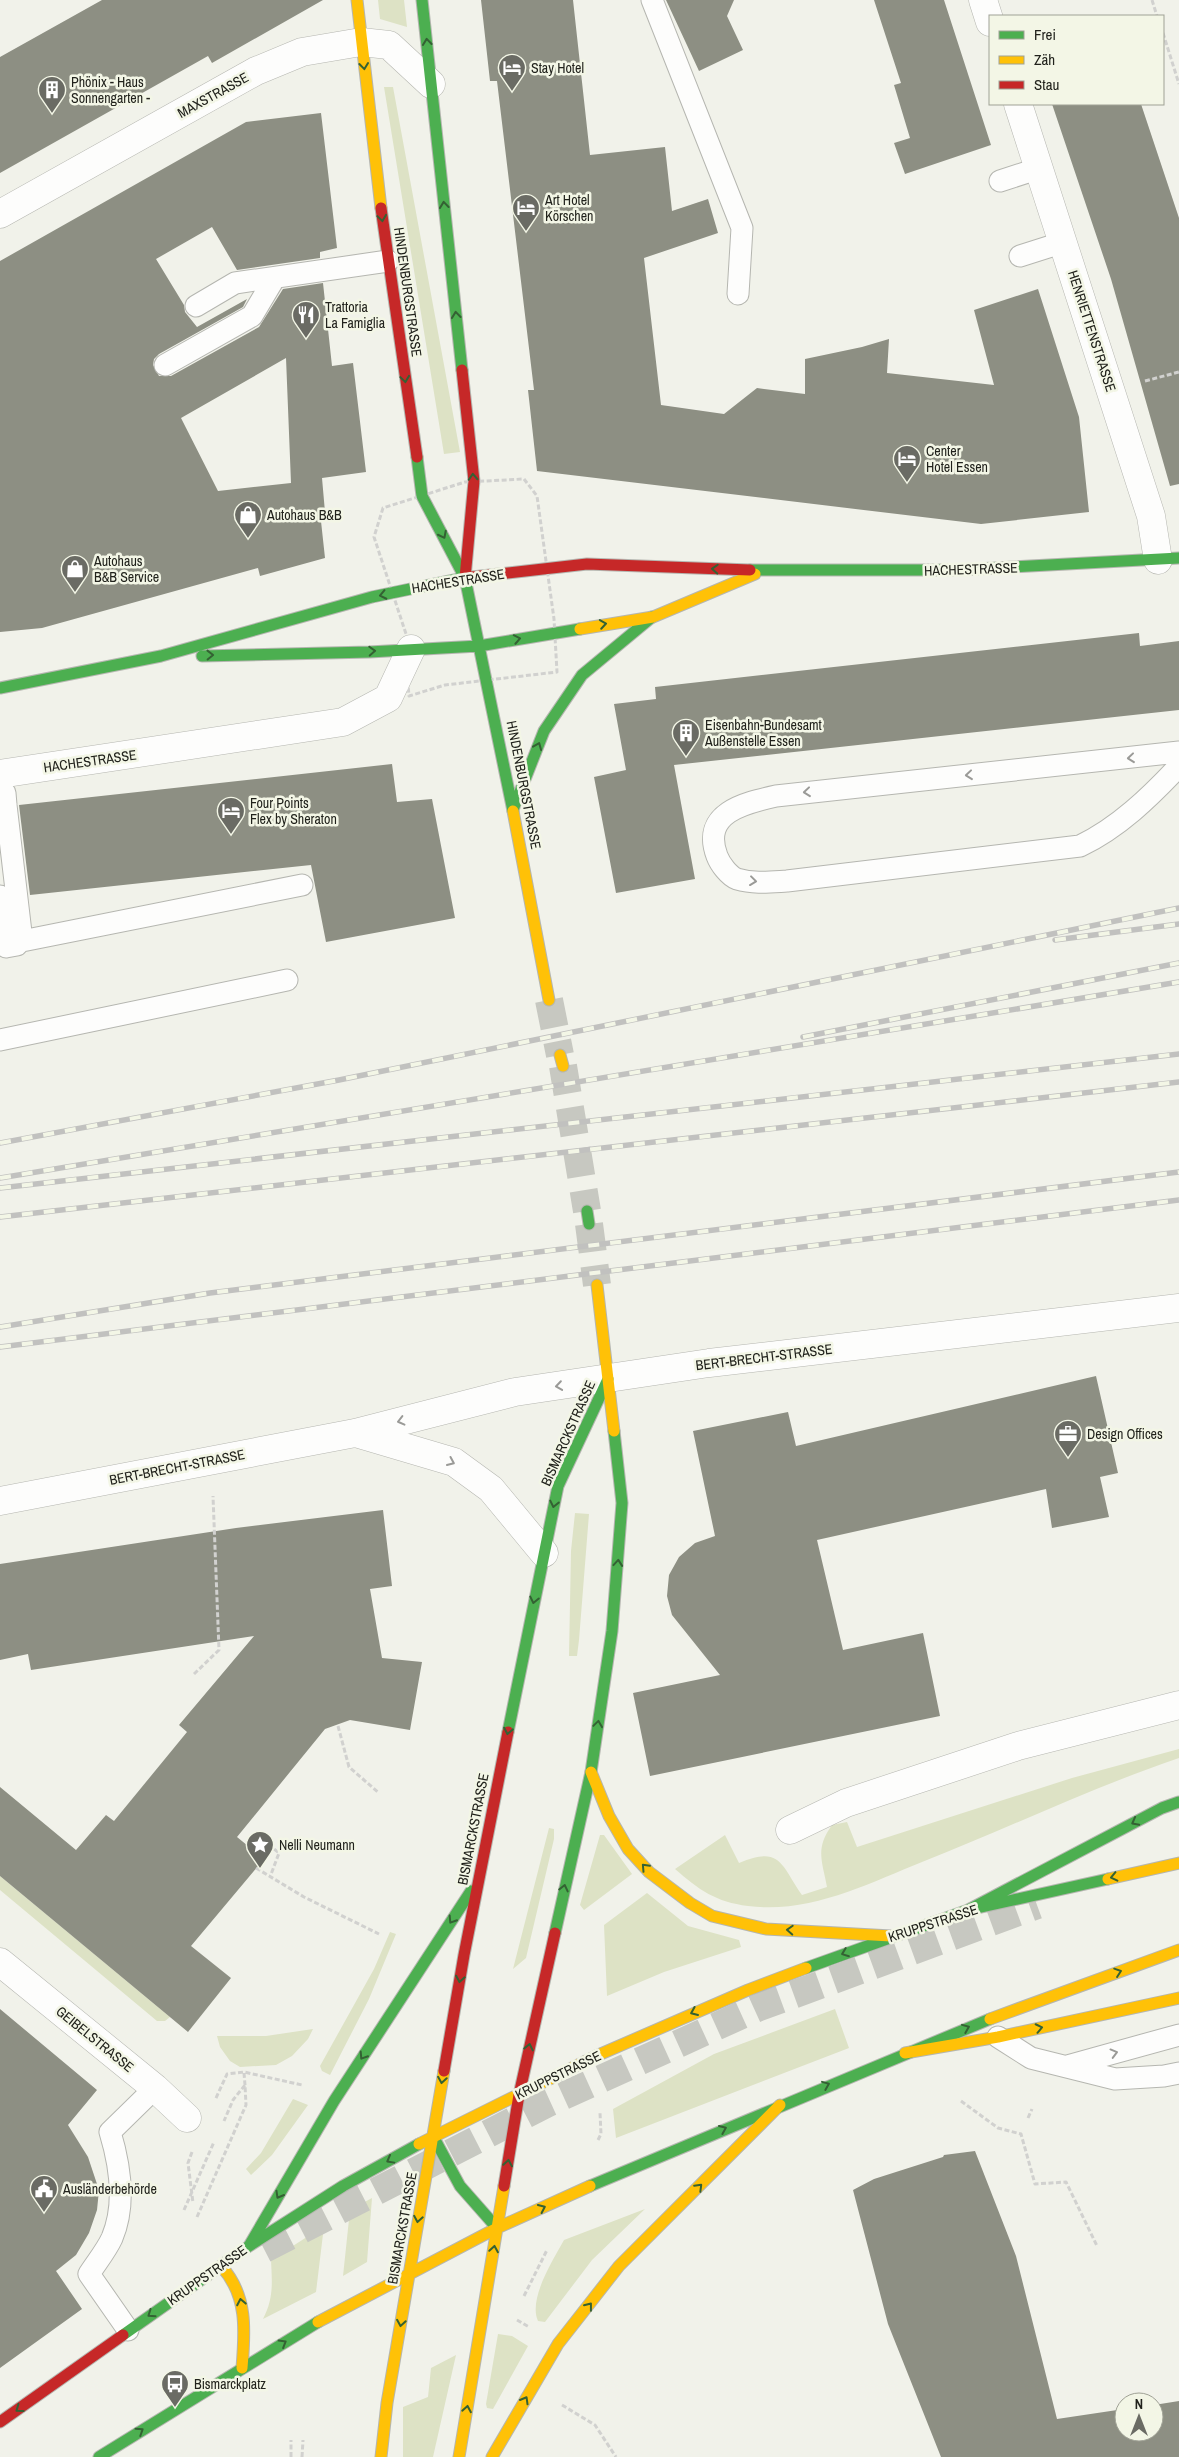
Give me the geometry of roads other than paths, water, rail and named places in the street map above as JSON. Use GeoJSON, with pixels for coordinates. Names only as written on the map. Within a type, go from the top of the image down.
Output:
{"type":"FeatureCollection","features":[{"type":"Feature","properties":{"kind":"main road","name":"HINDENBURGSTRASSE"},"geometry":{"type":"LineString","coordinates":[[357,0],[388,261],[422,496],[464,578],[514,807],[549,1000]]}},
{"type":"Feature","properties":{"kind":"main road","name":"HINDENBURGSTRASSE"},"geometry":{"type":"LineString","coordinates":[[422,0],[474,481],[464,578]]}},
{"type":"Feature","properties":{"kind":"main road","name":"HACHESTRASSE"},"geometry":{"type":"LineString","coordinates":[[0,688],[161,656],[372,597],[464,578],[587,564],[764,571],[957,570],[1173,560]]}},
{"type":"Feature","properties":{"kind":"main road","name":"HACHESTRASSE"},"geometry":{"type":"LineString","coordinates":[[161,656],[479,646],[653,617],[764,571]]}},
{"type":"Feature","properties":{"kind":"main road"},"geometry":{"type":"LineString","coordinates":[[514,807],[544,730],[582,675],[653,617]]}},
{"type":"Feature","properties":{"kind":"main road"},"geometry":{"type":"LineString","coordinates":[[587,1211],[589,1224]]}},
{"type":"Feature","properties":{"kind":"main road"},"geometry":{"type":"LineString","coordinates":[[597,1285],[608,1379]]}},
{"type":"Feature","properties":{"kind":"main road","name":"BISMARCKSTRASSE"},"geometry":{"type":"LineString","coordinates":[[381,2457],[387,2403],[478,1879],[558,1486],[608,1379]]}},
{"type":"Feature","properties":{"kind":"main road","name":"BISMARCKSTRASSE"},"geometry":{"type":"LineString","coordinates":[[459,2457],[519,2095],[591,1772],[612,1631],[622,1503],[608,1379]]}},
{"type":"Feature","properties":{"kind":"main road"},"geometry":{"type":"LineString","coordinates":[[591,1772],[609,1816],[628,1849],[649,1872],[690,1904],[712,1916],[766,1929],[891,1936]]}},
{"type":"Feature","properties":{"kind":"main road"},"geometry":{"type":"LineString","coordinates":[[968,1910],[1162,1808],[1179,1802]]}},
{"type":"Feature","properties":{"kind":"main road","name":"KRUPPSTRASSE"},"geometry":{"type":"LineString","coordinates":[[0,2422],[249,2246],[343,2186],[433,2136],[596,2056],[682,2017],[748,1990],[891,1936],[968,1910],[1179,1863]]}},
{"type":"Feature","properties":{"kind":"main road"},"geometry":{"type":"LineString","coordinates":[[249,2246],[334,2101],[478,1879]]}},
{"type":"Feature","properties":{"kind":"main road"},"geometry":{"type":"LineString","coordinates":[[99,2457],[328,2316],[497,2228],[575,2192],[905,2053],[1022,2007],[1179,1950]]}},
{"type":"Feature","properties":{"kind":"main road"},"geometry":{"type":"LineString","coordinates":[[905,2053],[998,2037],[1179,1998]]}},
{"type":"Feature","properties":{"kind":"main road"},"geometry":{"type":"LineString","coordinates":[[492,2457],[558,2344],[619,2266],[781,2104]]}},
{"type":"Feature","properties":{"kind":"main road"},"geometry":{"type":"LineString","coordinates":[[433,2136],[452,2178],[475,2206],[497,2228]]}},
{"type":"Feature","properties":{"kind":"main road"},"geometry":{"type":"LineString","coordinates":[[221,2266],[237,2285],[242,2301],[244,2344],[242,2368]]}},
{"type":"Feature","properties":{"kind":"street"},"geometry":{"type":"LineString","coordinates":[[983,0],[989,19]]}},
{"type":"Feature","properties":{"kind":"street","name":"MAXSTRASSE"},"geometry":{"type":"LineString","coordinates":[[0,214],[256,71],[302,52],[361,42],[389,45],[431,84]]}},
{"type":"Feature","properties":{"kind":"street","name":"HENRIETTENSTRASSE"},"geometry":{"type":"LineString","coordinates":[[1018,105],[1151,516],[1173,560]]}},
{"type":"Feature","properties":{"kind":"street","name":"HACHESTRASSE"},"geometry":{"type":"LineString","coordinates":[[0,774],[343,722],[388,698],[411,649]]}},
{"type":"Feature","properties":{"kind":"street","name":"BERT-BRECHT-STRASSE"},"geometry":{"type":"LineString","coordinates":[[0,1501],[355,1433],[515,1392],[709,1363],[1179,1308]]}},
{"type":"Feature","properties":{"kind":"street","name":"BERT-BRECHT-STRASSE"},"geometry":{"type":"LineString","coordinates":[[355,1433],[454,1462],[491,1489],[544,1553]]}},
{"type":"Feature","properties":{"kind":"street"},"geometry":{"type":"LineString","coordinates":[[790,1830],[846,1803],[1018,1746],[1179,1705]]}},
{"type":"Feature","properties":{"kind":"street","name":"GEIBELSTRASSE"},"geometry":{"type":"LineString","coordinates":[[0,1962],[155,2088],[187,2118]]}},
{"type":"Feature","properties":{"kind":"lane"},"geometry":{"type":"LineString","coordinates":[[652,0],[742,228],[738,294]]}},
{"type":"Feature","properties":{"kind":"lane"},"geometry":{"type":"LineString","coordinates":[[1000,181],[1040,168]]}},
{"type":"Feature","properties":{"kind":"lane"},"geometry":{"type":"LineString","coordinates":[[1020,256],[1064,242]]}},
{"type":"Feature","properties":{"kind":"lane"},"geometry":{"type":"LineString","coordinates":[[196,306],[235,283],[274,279],[388,261]]}},
{"type":"Feature","properties":{"kind":"lane"},"geometry":{"type":"LineString","coordinates":[[165,365],[252,316],[274,279]]}},
{"type":"Feature","properties":{"kind":"lane"},"geometry":{"type":"LineString","coordinates":[[1179,752],[776,796],[745,802],[726,813],[715,828],[713,846],[720,863],[735,878],[755,883],[787,881],[1080,846],[1100,837],[1118,823],[1179,766]]}},
{"type":"Feature","properties":{"kind":"lane"},"geometry":{"type":"LineString","coordinates":[[0,788],[5,793],[22,941],[302,885]]}},
{"type":"Feature","properties":{"kind":"lane"},"geometry":{"type":"LineString","coordinates":[[0,896],[6,947],[17,945]]}},
{"type":"Feature","properties":{"kind":"lane"},"geometry":{"type":"LineString","coordinates":[[0,1040],[287,980]]}},
{"type":"Feature","properties":{"kind":"lane"},"geometry":{"type":"LineString","coordinates":[[1067,2066],[1179,2035]]}},
{"type":"Feature","properties":{"kind":"lane"},"geometry":{"type":"LineString","coordinates":[[998,2037],[1031,2058],[1115,2078],[1179,2074]]}},
{"type":"Feature","properties":{"kind":"lane"},"geometry":{"type":"LineString","coordinates":[[128,2330],[89,2274],[112,2238],[121,2203],[117,2153],[110,2132],[155,2088]]}},
{"type":"Feature","properties":{"kind":"tunnel"},"geometry":{"type":"LineString","coordinates":[[549,1000],[560,1055]]}},
{"type":"Feature","properties":{"kind":"tunnel"},"geometry":{"type":"LineString","coordinates":[[563,1066],[587,1211]]}},
{"type":"Feature","properties":{"kind":"tunnel"},"geometry":{"type":"LineString","coordinates":[[589,1224],[597,1285]]}},
{"type":"Feature","properties":{"kind":"tunnel"},"geometry":{"type":"LineString","coordinates":[[264,2249],[548,2103],[757,2008],[1037,1905]]}},
{"type":"Feature","properties":{"kind":"railway"},"geometry":{"type":"LineString","coordinates":[[0,1143],[339,1080],[1179,908]]}},
{"type":"Feature","properties":{"kind":"railway"},"geometry":{"type":"LineString","coordinates":[[1055,940],[1179,924]]}},
{"type":"Feature","properties":{"kind":"railway"},"geometry":{"type":"LineString","coordinates":[[803,1037],[1179,963]]}},
{"type":"Feature","properties":{"kind":"railway"},"geometry":{"type":"LineString","coordinates":[[0,1178],[1179,982]]}},
{"type":"Feature","properties":{"kind":"railway"},"geometry":{"type":"LineString","coordinates":[[0,1188],[1179,1054]]}},
{"type":"Feature","properties":{"kind":"railway"},"geometry":{"type":"LineString","coordinates":[[0,1217],[1179,1082]]}},
{"type":"Feature","properties":{"kind":"railway"},"geometry":{"type":"LineString","coordinates":[[0,1327],[210,1293],[1179,1172]]}},
{"type":"Feature","properties":{"kind":"railway"},"geometry":{"type":"LineString","coordinates":[[0,1347],[1179,1200]]}},
{"type":"Feature","properties":{"kind":"place","name":"Stay Hotel"},"geometry":{"type":"Point","coordinates":[512,92]}},
{"type":"Feature","properties":{"kind":"place","name":"Phönix - Haus Sonnengarten -"},"geometry":{"type":"Point","coordinates":[52,114]}},
{"type":"Feature","properties":{"kind":"place","name":"Art Hotel Körschen"},"geometry":{"type":"Point","coordinates":[526,232]}},
{"type":"Feature","properties":{"kind":"place","name":"Trattoria La Famiglia"},"geometry":{"type":"Point","coordinates":[306,339]}},
{"type":"Feature","properties":{"kind":"place","name":"Center Hotel Essen"},"geometry":{"type":"Point","coordinates":[907,483]}},
{"type":"Feature","properties":{"kind":"place","name":"Autohaus B&B"},"geometry":{"type":"Point","coordinates":[248,539]}},
{"type":"Feature","properties":{"kind":"place","name":"Autohaus B&B Service"},"geometry":{"type":"Point","coordinates":[75,593]}},
{"type":"Feature","properties":{"kind":"place","name":"Eisenbahn-Bundesamt Außenstelle Essen"},"geometry":{"type":"Point","coordinates":[686,757]}},
{"type":"Feature","properties":{"kind":"place","name":"Four Points Flex by Sheraton"},"geometry":{"type":"Point","coordinates":[231,835]}},
{"type":"Feature","properties":{"kind":"place","name":"Design Offices"},"geometry":{"type":"Point","coordinates":[1068,1458]}},
{"type":"Feature","properties":{"kind":"place","name":"Nelli Neumann"},"geometry":{"type":"Point","coordinates":[260,1869]}},
{"type":"Feature","properties":{"kind":"place","name":"Ausländerbehörde"},"geometry":{"type":"Point","coordinates":[44,2213]}},
{"type":"Feature","properties":{"kind":"place","name":"Bismarckplatz"},"geometry":{"type":"Point","coordinates":[175,2408]}}]}
